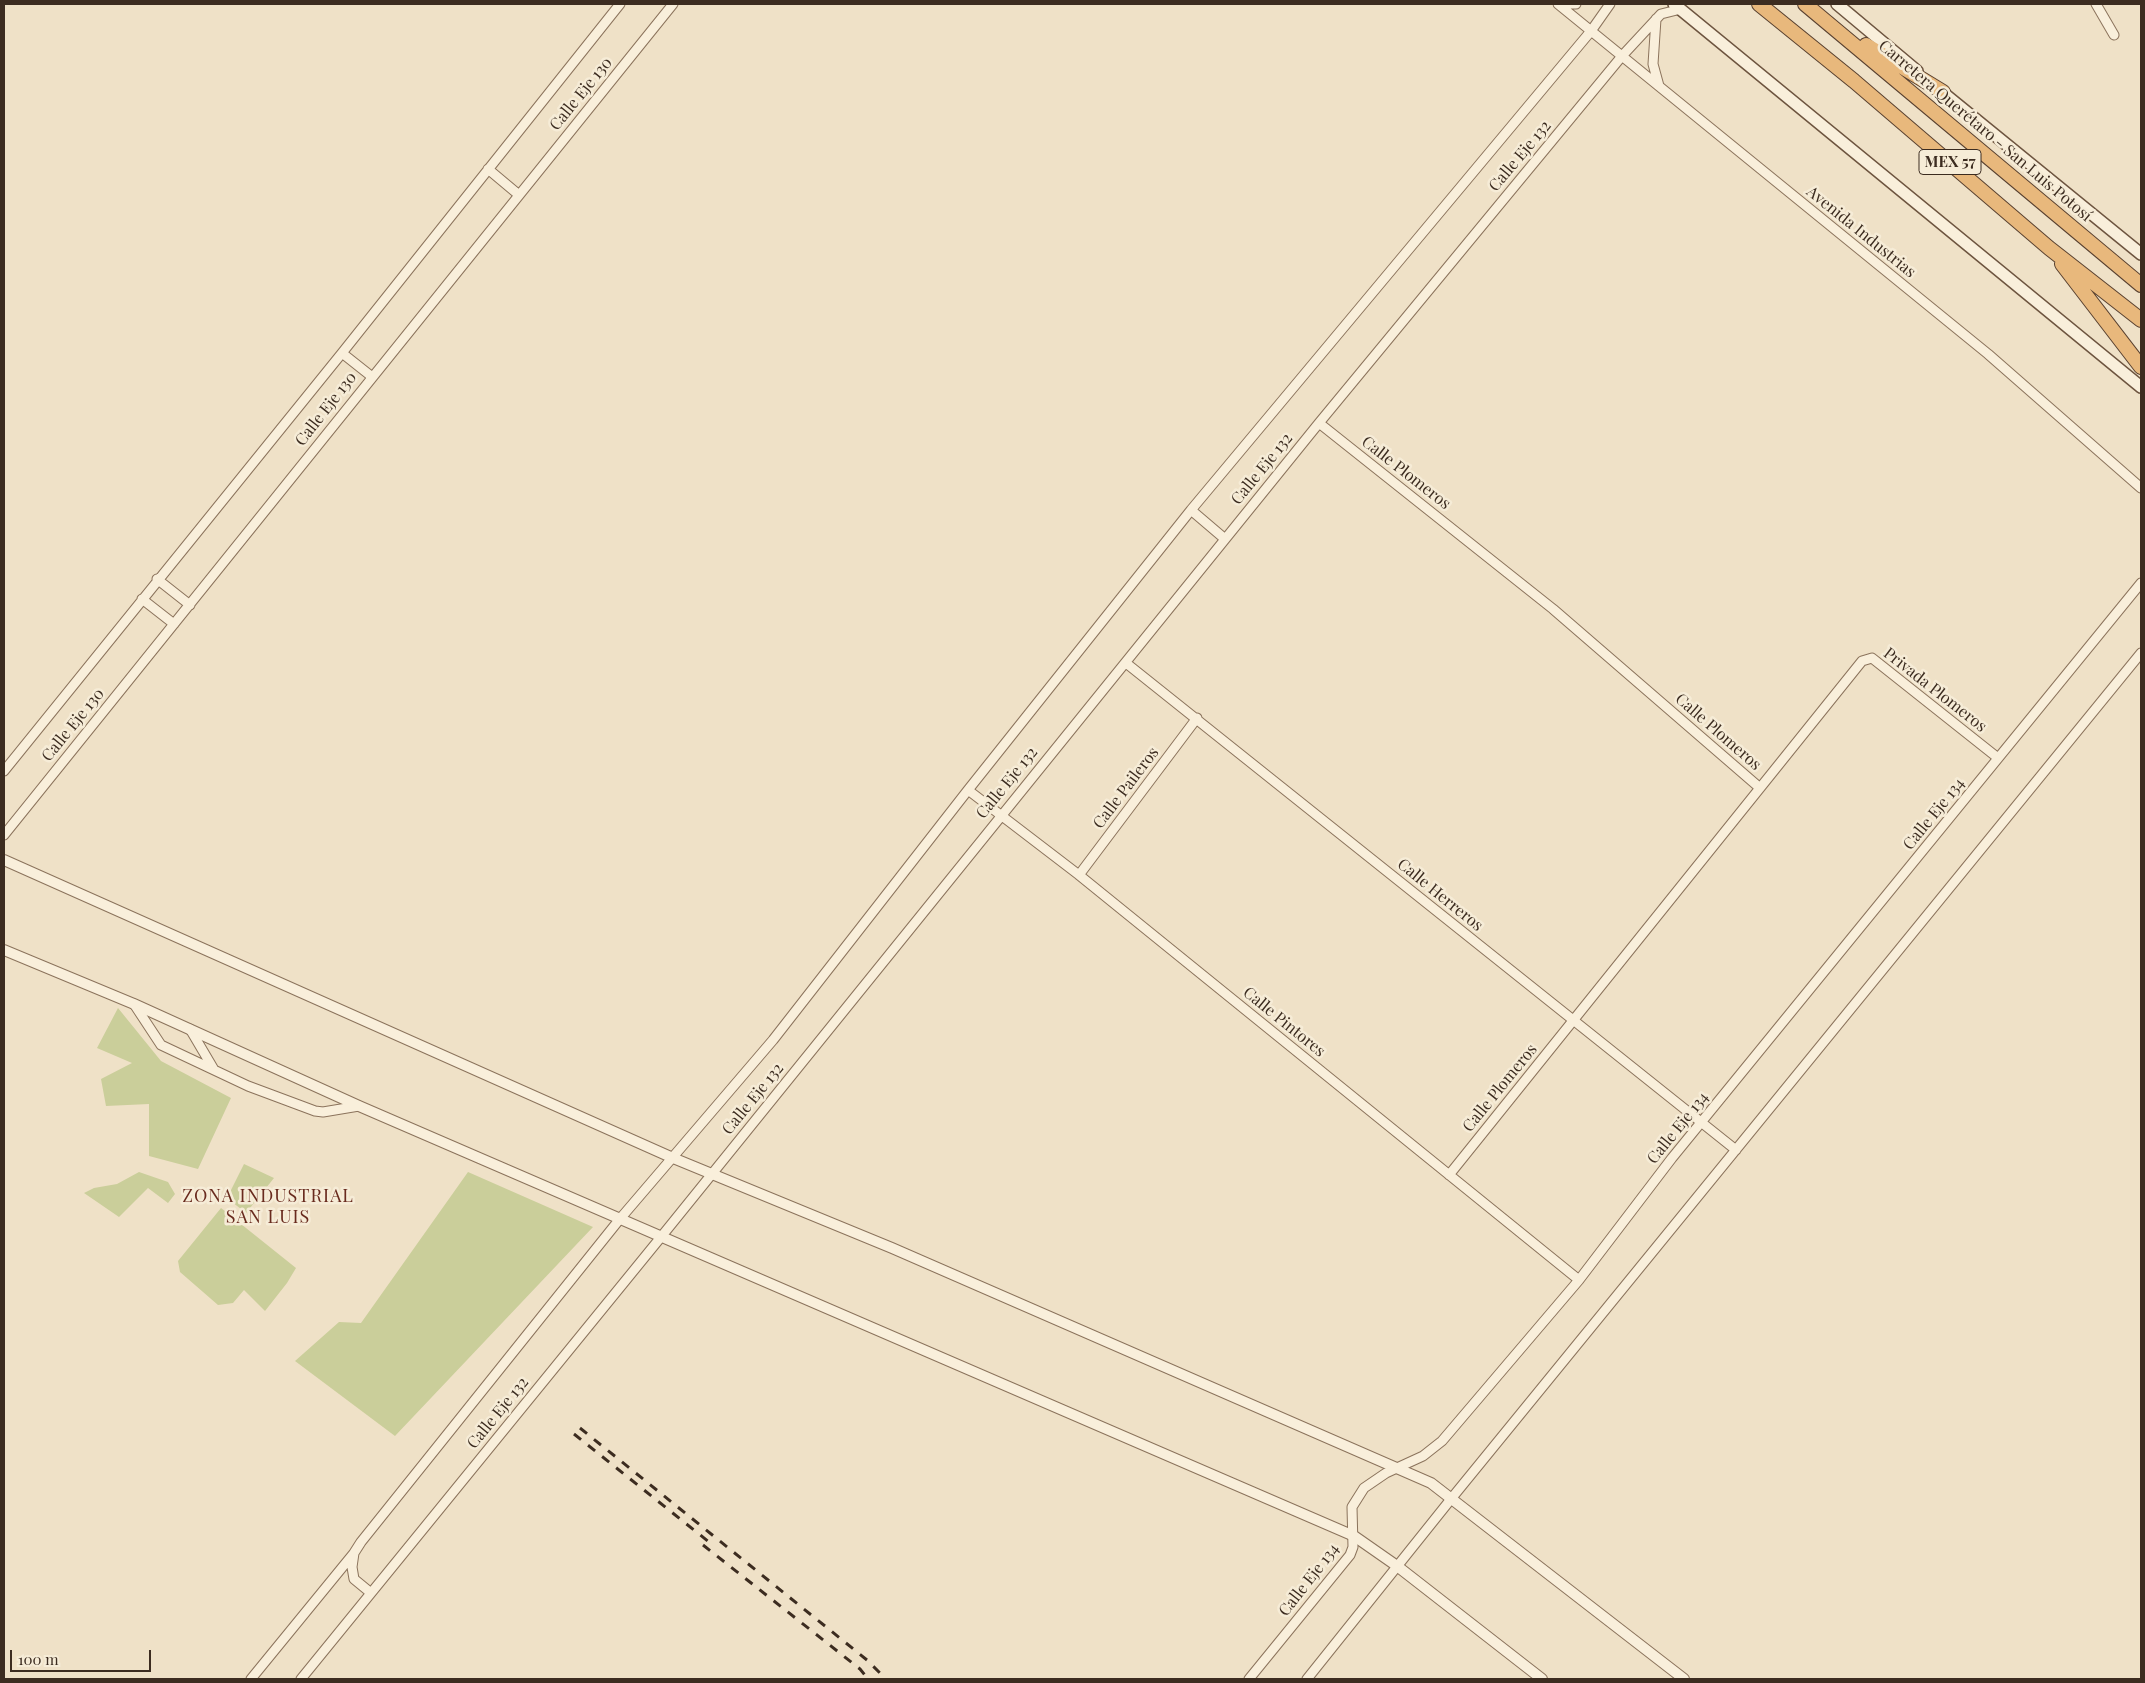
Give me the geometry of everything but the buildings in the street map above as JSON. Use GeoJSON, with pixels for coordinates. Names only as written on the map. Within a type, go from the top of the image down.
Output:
{"type":"FeatureCollection","features":[{"type":"Feature","properties":{"kind":"highway","name":"MEX 57"},"geometry":{"type":"LineString","coordinates":[[1759,4],[1854,81],[2049,248],[2141,320]]}},
{"type":"Feature","properties":{"kind":"highway","name":"Carretera Querétaro - San Luis Potosí"},"geometry":{"type":"LineString","coordinates":[[1805,4],[2141,285]]}},
{"type":"Feature","properties":{"kind":"highway"},"geometry":{"type":"LineString","coordinates":[[1825,20],[1943,92]]}},
{"type":"Feature","properties":{"kind":"highway"},"geometry":{"type":"LineString","coordinates":[[2049,248],[2141,367]]}},
{"type":"Feature","properties":{"kind":"main road"},"geometry":{"type":"LineString","coordinates":[[1837,4],[2141,254]]}},
{"type":"Feature","properties":{"kind":"main road"},"geometry":{"type":"LineString","coordinates":[[1678,6],[2141,387]]}},
{"type":"Feature","properties":{"kind":"street","name":"Calle Eje 130"},"geometry":{"type":"LineString","coordinates":[[4,771],[157,579],[342,353],[620,4]]}},
{"type":"Feature","properties":{"kind":"street","name":"Avenida Industrias"},"geometry":{"type":"LineString","coordinates":[[1558,4],[1988,354],[2141,488]]}},
{"type":"Feature","properties":{"kind":"street"},"geometry":{"type":"LineString","coordinates":[[1570,4],[1576,4]]}},
{"type":"Feature","properties":{"kind":"street","name":"Calle Eje 132"},"geometry":{"type":"LineString","coordinates":[[251,1679],[619,1220],[773,1040],[968,790],[1191,510],[1591,31],[1610,4]]}},
{"type":"Feature","properties":{"kind":"street"},"geometry":{"type":"LineString","coordinates":[[2096,4],[2114,35]]}},
{"type":"Feature","properties":{"kind":"street","name":"Calle Eje 130"},"geometry":{"type":"LineString","coordinates":[[4,835],[670,5]]}},
{"type":"Feature","properties":{"kind":"street","name":"Calle Eje 132"},"geometry":{"type":"LineString","coordinates":[[301,1679],[1319,423],[1622,56],[1661,14],[1678,6]]}},
{"type":"Feature","properties":{"kind":"street"},"geometry":{"type":"LineString","coordinates":[[1656,19],[1653,64],[1659,86]]}},
{"type":"Feature","properties":{"kind":"street"},"geometry":{"type":"LineString","coordinates":[[488,170],[519,195]]}},
{"type":"Feature","properties":{"kind":"street"},"geometry":{"type":"LineString","coordinates":[[342,353],[371,376]]}},
{"type":"Feature","properties":{"kind":"street","name":"Calle Plomeros"},"geometry":{"type":"LineString","coordinates":[[1319,423],[1554,609],[1760,788],[1449,1175]]}},
{"type":"Feature","properties":{"kind":"street"},"geometry":{"type":"LineString","coordinates":[[1191,510],[1225,539]]}},
{"type":"Feature","properties":{"kind":"street"},"geometry":{"type":"LineString","coordinates":[[157,579],[190,605]]}},
{"type":"Feature","properties":{"kind":"street","name":"Calle Eje 134"},"geometry":{"type":"LineString","coordinates":[[1249,1679],[1350,1555],[1354,1547],[1352,1507],[1364,1488],[1398,1467],[1423,1456],[1442,1441],[1579,1280],[1701,1124],[2141,583]]}},
{"type":"Feature","properties":{"kind":"street"},"geometry":{"type":"LineString","coordinates":[[142,599],[174,624]]}},
{"type":"Feature","properties":{"kind":"street"},"geometry":{"type":"LineString","coordinates":[[1306,1679],[2141,653]]}},
{"type":"Feature","properties":{"kind":"street","name":"Privada Plomeros"},"geometry":{"type":"LineString","coordinates":[[1760,788],[1862,660],[1868,658],[1872,658],[1998,758]]}},
{"type":"Feature","properties":{"kind":"street","name":"Calle Herreros"},"geometry":{"type":"LineString","coordinates":[[1126,662],[1573,1022],[1736,1150]]}},
{"type":"Feature","properties":{"kind":"street","name":"Calle Paileros"},"geometry":{"type":"LineString","coordinates":[[1079,875],[1197,718]]}},
{"type":"Feature","properties":{"kind":"street","name":"Calle Pintores"},"geometry":{"type":"LineString","coordinates":[[968,790],[1079,875],[1579,1280]]}},
{"type":"Feature","properties":{"kind":"street"},"geometry":{"type":"LineString","coordinates":[[4,860],[673,1158],[892,1248],[1431,1483],[1684,1679]]}},
{"type":"Feature","properties":{"kind":"street"},"geometry":{"type":"LineString","coordinates":[[4,950],[134,1004],[359,1106],[619,1220],[1354,1536],[1397,1566],[1542,1679]]}},
{"type":"Feature","properties":{"kind":"street"},"geometry":{"type":"LineString","coordinates":[[134,1004],[161,1045],[248,1086],[315,1111],[323,1112],[359,1106]]}},
{"type":"Feature","properties":{"kind":"street"},"geometry":{"type":"LineString","coordinates":[[190,1029],[213,1068]]}},
{"type":"Feature","properties":{"kind":"street"},"geometry":{"type":"LineString","coordinates":[[354,1552],[352,1567],[354,1579],[371,1593]]}},
{"type":"Feature","properties":{"kind":"green space"},"geometry":{"type":"Polygon","coordinates":[[[118,1008],[161,1061],[231,1098],[198,1169],[149,1156],[149,1104],[106,1106],[101,1079],[132,1063],[97,1048],[118,1008]]]}},
{"type":"Feature","properties":{"kind":"green space"},"geometry":{"type":"Polygon","coordinates":[[[244,1164],[274,1178],[246,1213],[227,1198],[244,1164]]]}},
{"type":"Feature","properties":{"kind":"green space"},"geometry":{"type":"Polygon","coordinates":[[[139,1172],[168,1182],[175,1194],[168,1203],[148,1188],[119,1217],[84,1193],[94,1188],[117,1184],[139,1172]]]}},
{"type":"Feature","properties":{"kind":"green space"},"geometry":{"type":"Polygon","coordinates":[[[468,1172],[593,1227],[395,1436],[295,1361],[339,1322],[361,1323],[468,1172]]]}},
{"type":"Feature","properties":{"kind":"green space"},"geometry":{"type":"Polygon","coordinates":[[[221,1208],[296,1268],[265,1311],[244,1290],[233,1303],[218,1305],[180,1272],[178,1261],[221,1208]]]}},
{"type":"Feature","properties":{"kind":"railway"},"geometry":{"type":"LineString","coordinates":[[580,1428],[867,1660],[886,1679]]}},
{"type":"Feature","properties":{"kind":"railway"},"geometry":{"type":"LineString","coordinates":[[574,1434],[714,1546]]}},
{"type":"Feature","properties":{"kind":"railway"},"geometry":{"type":"LineString","coordinates":[[703,1545],[860,1669],[868,1679]]}},
{"type":"Feature","properties":{"kind":"district","name":"ZONA INDUSTRIAL SAN LUIS"},"geometry":{"type":"Point","coordinates":[268,1206]}}]}
